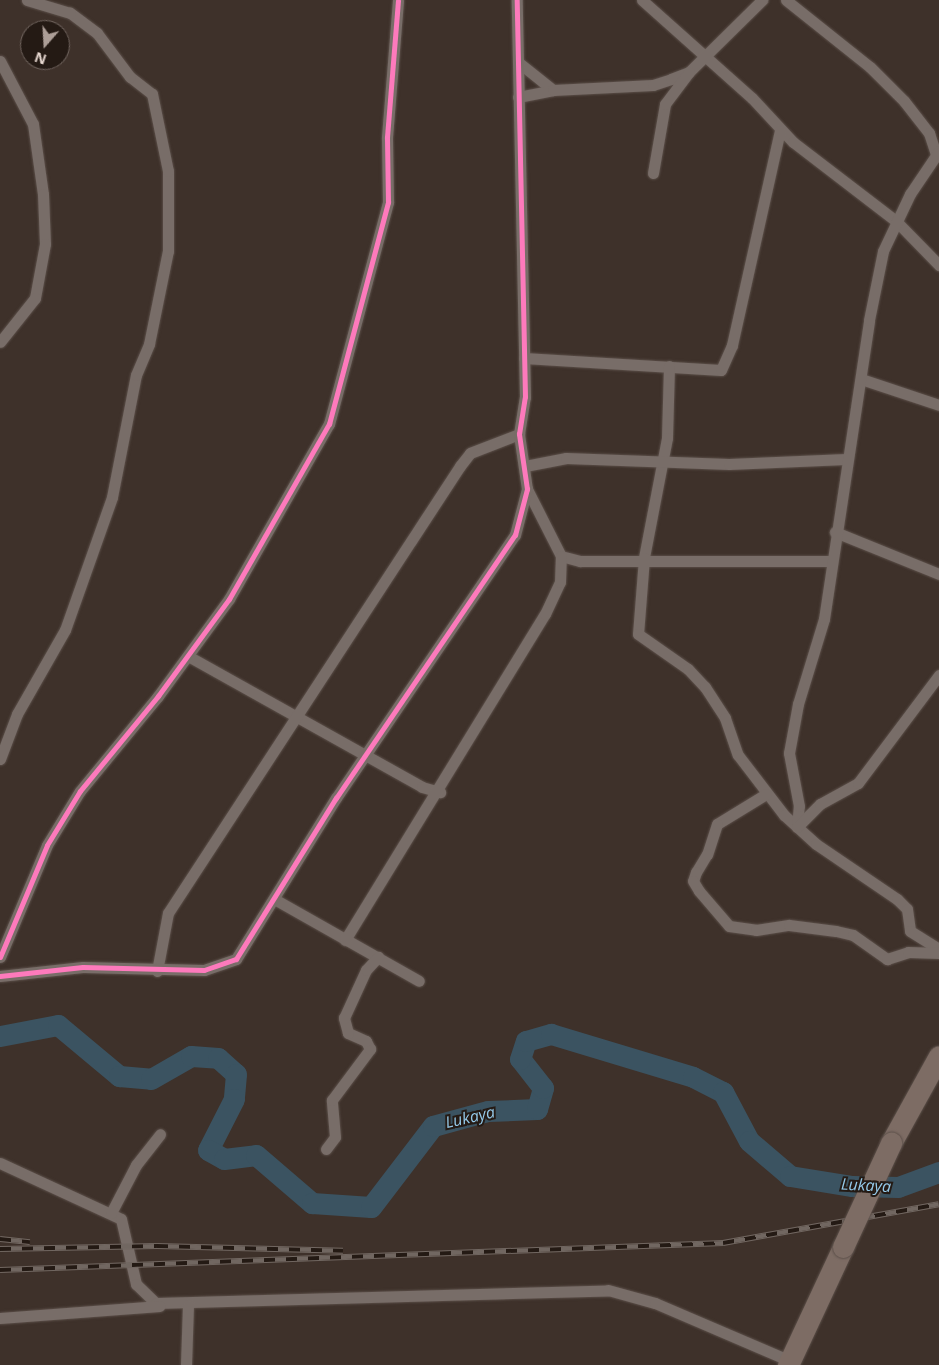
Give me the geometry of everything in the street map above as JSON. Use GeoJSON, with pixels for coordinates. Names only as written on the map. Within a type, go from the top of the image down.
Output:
{"type":"FeatureCollection","features":[{"type":"Feature","properties":{"kind":"highway"},"geometry":{"type":"LineString","coordinates":[[788,1363],[891,1143],[939,1056]]}},
{"type":"Feature","properties":{"kind":"street"},"geometry":{"type":"LineString","coordinates":[[0,759],[17,714],[65,630],[112,497],[136,375],[149,344],[168,251],[168,171],[152,94],[130,77],[97,33],[70,13],[27,0]]}},
{"type":"Feature","properties":{"kind":"street"},"geometry":{"type":"LineString","coordinates":[[0,957],[47,845],[80,791],[188,656],[264,542],[329,424],[388,202],[387,137],[398,0]]}},
{"type":"Feature","properties":{"kind":"street"},"geometry":{"type":"LineString","coordinates":[[0,976],[83,967],[157,971],[216,969],[236,959],[276,900],[365,754],[515,535],[526,489],[525,466],[519,434],[525,397],[517,0]]}},
{"type":"Feature","properties":{"kind":"street"},"geometry":{"type":"LineString","coordinates":[[642,0],[752,98],[780,131],[896,221],[939,264]]}},
{"type":"Feature","properties":{"kind":"street"},"geometry":{"type":"LineString","coordinates":[[653,173],[665,104],[689,72],[762,0]]}},
{"type":"Feature","properties":{"kind":"street"},"geometry":{"type":"LineString","coordinates":[[786,0],[870,67],[904,101],[924,125],[938,153],[896,221],[883,251],[846,459],[824,618],[798,704],[789,753],[799,806],[797,827]]}},
{"type":"Feature","properties":{"kind":"street"},"geometry":{"type":"LineString","coordinates":[[0,61],[33,124],[43,194],[45,244],[35,298],[0,342]]}},
{"type":"Feature","properties":{"kind":"street"},"geometry":{"type":"LineString","coordinates":[[518,62],[552,90]]}},
{"type":"Feature","properties":{"kind":"street"},"geometry":{"type":"LineString","coordinates":[[518,97],[552,90],[653,85],[689,72]]}},
{"type":"Feature","properties":{"kind":"street"},"geometry":{"type":"LineString","coordinates":[[524,358],[721,370],[727,364],[780,131]]}},
{"type":"Feature","properties":{"kind":"street"},"geometry":{"type":"LineString","coordinates":[[669,366],[667,438],[660,464],[644,558],[638,634],[688,669],[705,687],[725,718],[738,755],[766,794],[797,827],[897,898],[907,909],[910,931],[939,949]]}},
{"type":"Feature","properties":{"kind":"street"},"geometry":{"type":"LineString","coordinates":[[861,379],[939,405]]}},
{"type":"Feature","properties":{"kind":"street"},"geometry":{"type":"LineString","coordinates":[[157,971],[168,913],[470,454],[519,434]]}},
{"type":"Feature","properties":{"kind":"street"},"geometry":{"type":"LineString","coordinates":[[525,466],[566,458],[660,464],[846,459]]}},
{"type":"Feature","properties":{"kind":"street"},"geometry":{"type":"LineString","coordinates":[[345,940],[388,864],[440,792],[545,614],[560,582],[561,556],[526,489]]}},
{"type":"Feature","properties":{"kind":"street"},"geometry":{"type":"LineString","coordinates":[[835,532],[939,574]]}},
{"type":"Feature","properties":{"kind":"street"},"geometry":{"type":"LineString","coordinates":[[561,556],[588,561],[644,558],[770,565],[832,561]]}},
{"type":"Feature","properties":{"kind":"street"},"geometry":{"type":"LineString","coordinates":[[188,656],[365,754],[440,792]]}},
{"type":"Feature","properties":{"kind":"street"},"geometry":{"type":"LineString","coordinates":[[797,827],[820,804],[858,783],[939,675]]}},
{"type":"Feature","properties":{"kind":"street"},"geometry":{"type":"LineString","coordinates":[[766,794],[717,824],[707,854],[696,872],[693,882],[698,891],[729,926],[756,930],[789,925],[836,931],[853,936],[887,959],[908,952],[939,954]]}},
{"type":"Feature","properties":{"kind":"street"},"geometry":{"type":"LineString","coordinates":[[276,900],[419,981]]}},
{"type":"Feature","properties":{"kind":"street"},"geometry":{"type":"LineString","coordinates":[[326,1149],[335,1136],[332,1100],[370,1049],[366,1041],[348,1033],[344,1018],[366,970],[378,957]]}},
{"type":"Feature","properties":{"kind":"street"},"geometry":{"type":"LineString","coordinates":[[111,1213],[136,1165],[160,1134]]}},
{"type":"Feature","properties":{"kind":"street"},"geometry":{"type":"LineString","coordinates":[[0,1163],[111,1213],[127,1226],[139,1290],[156,1303],[172,1305]]}},
{"type":"Feature","properties":{"kind":"street"},"geometry":{"type":"LineString","coordinates":[[0,1318],[172,1305],[537,1289],[608,1290],[655,1303],[788,1363]]}},
{"type":"Feature","properties":{"kind":"street"},"geometry":{"type":"LineString","coordinates":[[186,1365],[188,1305]]}},
{"type":"Feature","properties":{"kind":"waterway","name":"Lukaya"},"geometry":{"type":"LineString","coordinates":[[0,1036],[58,1025],[119,1076],[151,1079],[191,1056],[218,1058],[236,1074],[234,1099],[208,1150],[224,1159],[256,1155],[312,1203],[371,1207],[433,1126],[488,1111],[537,1109],[543,1088],[520,1059],[526,1041],[551,1034],[693,1077],[723,1092],[749,1141],[790,1176],[852,1186],[898,1187],[939,1172]]}},
{"type":"Feature","properties":{"kind":"railway"},"geometry":{"type":"LineString","coordinates":[[0,1270],[723,1243],[939,1204]]}},
{"type":"Feature","properties":{"kind":"railway"},"geometry":{"type":"LineString","coordinates":[[0,1239],[30,1242]]}},
{"type":"Feature","properties":{"kind":"railway"},"geometry":{"type":"LineString","coordinates":[[0,1249],[157,1246],[343,1251]]}},
{"type":"Feature","properties":{"kind":"cycle path"},"geometry":{"type":"LineString","coordinates":[[0,957],[47,845],[80,791],[158,696],[229,599],[329,424],[388,202],[387,137],[398,0]]}},
{"type":"Feature","properties":{"kind":"cycle path"},"geometry":{"type":"LineString","coordinates":[[0,976],[83,967],[204,970],[236,959],[336,798],[515,535],[527,489],[519,434],[525,397],[517,0]]}}]}
